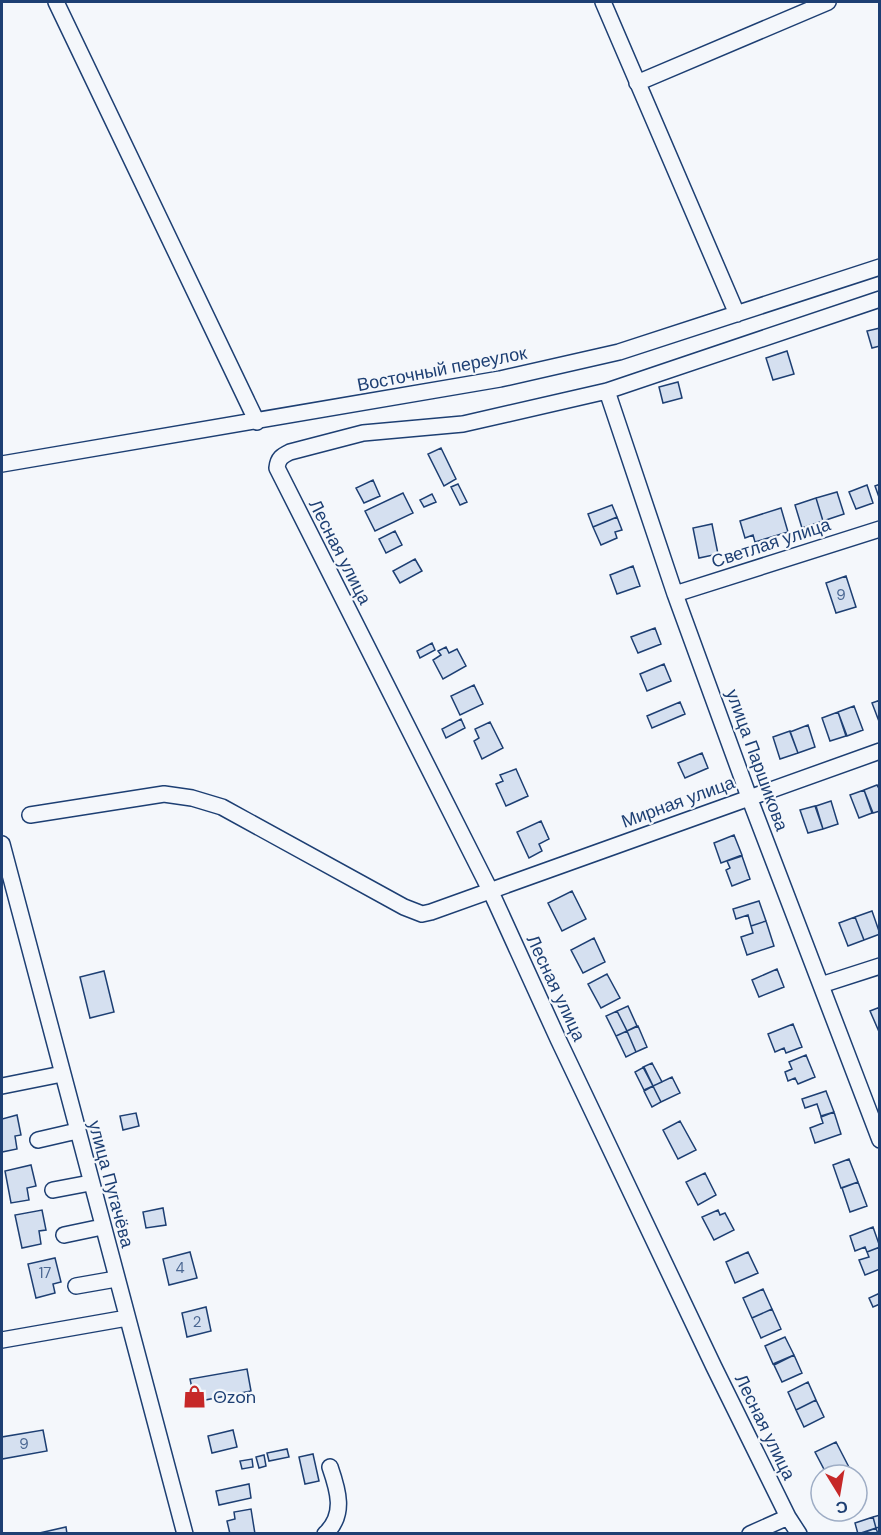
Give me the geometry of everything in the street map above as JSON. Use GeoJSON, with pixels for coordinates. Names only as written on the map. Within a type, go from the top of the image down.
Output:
{"type":"FeatureCollection","features":[{"type":"Feature","properties":{"kind":"street"},"geometry":{"type":"LineString","coordinates":[[56,2],[257,422]]}},
{"type":"Feature","properties":{"kind":"street"},"geometry":{"type":"LineString","coordinates":[[603,2],[737,314]]}},
{"type":"Feature","properties":{"kind":"street"},"geometry":{"type":"LineString","coordinates":[[637,82],[828,2]]}},
{"type":"Feature","properties":{"kind":"street","name":"Восточный переулок"},"geometry":{"type":"LineString","coordinates":[[2,464],[501,379],[619,352],[879,267]]}},
{"type":"Feature","properties":{"kind":"street"},"geometry":{"type":"LineString","coordinates":[[607,391],[879,298]]}},
{"type":"Feature","properties":{"kind":"street","name":"Лесная улица"},"geometry":{"type":"LineString","coordinates":[[607,391],[463,424],[363,433],[290,452],[277,461],[277,468],[279,476],[491,892],[558,1039],[714,1367],[788,1517],[800,1533]]}},
{"type":"Feature","properties":{"kind":"street","name":"улица Паршикова"},"geometry":{"type":"LineString","coordinates":[[607,391],[675,594],[879,1140]]}},
{"type":"Feature","properties":{"kind":"street","name":"Светлая улица"},"geometry":{"type":"LineString","coordinates":[[675,594],[879,529]]}},
{"type":"Feature","properties":{"kind":"street","name":"Мирная улица"},"geometry":{"type":"LineString","coordinates":[[30,815],[164,794],[192,798],[222,807],[412,912],[422,914],[491,892],[879,751]]}},
{"type":"Feature","properties":{"kind":"street","name":"улица Пугачёва"},"geometry":{"type":"LineString","coordinates":[[2,844],[185,1533]]}},
{"type":"Feature","properties":{"kind":"street"},"geometry":{"type":"LineString","coordinates":[[821,985],[879,966]]}},
{"type":"Feature","properties":{"kind":"street"},"geometry":{"type":"LineString","coordinates":[[2,1086],[62,1074]]}},
{"type":"Feature","properties":{"kind":"street"},"geometry":{"type":"LineString","coordinates":[[38,1140],[77,1131]]}},
{"type":"Feature","properties":{"kind":"street"},"geometry":{"type":"LineString","coordinates":[[53,1190],[90,1182]]}},
{"type":"Feature","properties":{"kind":"street"},"geometry":{"type":"LineString","coordinates":[[64,1235],[102,1227]]}},
{"type":"Feature","properties":{"kind":"street"},"geometry":{"type":"LineString","coordinates":[[76,1286],[116,1279]]}},
{"type":"Feature","properties":{"kind":"street"},"geometry":{"type":"LineString","coordinates":[[2,1340],[127,1318]]}},
{"type":"Feature","properties":{"kind":"street"},"geometry":{"type":"LineString","coordinates":[[325,1533],[332,1527],[339,1507],[338,1490],[330,1467]]}},
{"type":"Feature","properties":{"kind":"street"},"geometry":{"type":"LineString","coordinates":[[750,1533],[788,1517]]}},
{"type":"Feature","properties":{"kind":"building"},"geometry":{"type":"Polygon","coordinates":[[[880,328],[880,346],[872,348],[867,331],[880,328]]]}},
{"type":"Feature","properties":{"kind":"building"},"geometry":{"type":"Polygon","coordinates":[[[787,351],[794,374],[773,380],[766,358],[787,351]]]}},
{"type":"Feature","properties":{"kind":"building"},"geometry":{"type":"Polygon","coordinates":[[[678,382],[682,398],[663,403],[659,387],[678,382]]]}},
{"type":"Feature","properties":{"kind":"building"},"geometry":{"type":"Polygon","coordinates":[[[441,448],[456,479],[444,486],[428,454],[441,448]]]}},
{"type":"Feature","properties":{"kind":"building"},"geometry":{"type":"Polygon","coordinates":[[[373,480],[380,496],[364,503],[356,488],[373,480]]]}},
{"type":"Feature","properties":{"kind":"building"},"geometry":{"type":"Polygon","coordinates":[[[458,484],[467,502],[460,505],[451,487],[458,484]]]}},
{"type":"Feature","properties":{"kind":"building"},"geometry":{"type":"Polygon","coordinates":[[[880,484],[880,500],[875,486],[880,484]]]}},
{"type":"Feature","properties":{"kind":"building"},"geometry":{"type":"Polygon","coordinates":[[[867,485],[873,503],[856,509],[849,492],[867,485]]]}},
{"type":"Feature","properties":{"kind":"building"},"geometry":{"type":"Polygon","coordinates":[[[837,492],[844,514],[823,521],[816,498],[837,492]]]}},
{"type":"Feature","properties":{"kind":"building"},"geometry":{"type":"Polygon","coordinates":[[[403,493],[413,513],[375,531],[365,511],[403,493]]]}},
{"type":"Feature","properties":{"kind":"building"},"geometry":{"type":"Polygon","coordinates":[[[432,494],[436,502],[424,507],[420,500],[432,494]]]}},
{"type":"Feature","properties":{"kind":"building"},"geometry":{"type":"Polygon","coordinates":[[[816,498],[823,521],[802,528],[795,505],[816,498]]]}},
{"type":"Feature","properties":{"kind":"building"},"geometry":{"type":"Polygon","coordinates":[[[612,505],[617,517],[593,527],[588,514],[612,505]]]}},
{"type":"Feature","properties":{"kind":"building"},"geometry":{"type":"Polygon","coordinates":[[[781,508],[788,532],[755,542],[753,535],[745,538],[740,521],[781,508]]]}},
{"type":"Feature","properties":{"kind":"building"},"geometry":{"type":"Polygon","coordinates":[[[617,517],[622,530],[615,532],[617,538],[601,545],[593,527],[617,517]]]}},
{"type":"Feature","properties":{"kind":"building"},"geometry":{"type":"Polygon","coordinates":[[[712,524],[718,554],[699,558],[693,528],[712,524]]]}},
{"type":"Feature","properties":{"kind":"building"},"geometry":{"type":"Polygon","coordinates":[[[395,531],[402,545],[386,553],[379,539],[395,531]]]}},
{"type":"Feature","properties":{"kind":"building"},"geometry":{"type":"Polygon","coordinates":[[[415,559],[422,571],[400,583],[393,571],[415,559]]]}},
{"type":"Feature","properties":{"kind":"building"},"geometry":{"type":"Polygon","coordinates":[[[633,566],[640,586],[617,594],[610,575],[633,566]]]}},
{"type":"Feature","properties":{"kind":"building"},"geometry":{"type":"Polygon","coordinates":[[[846,576],[856,607],[836,613],[826,583],[846,576]]]}},
{"type":"Feature","properties":{"kind":"building"},"geometry":{"type":"Polygon","coordinates":[[[655,628],[661,644],[638,653],[631,637],[655,628]]]}},
{"type":"Feature","properties":{"kind":"building"},"geometry":{"type":"Polygon","coordinates":[[[432,643],[435,650],[420,658],[417,651],[432,643]]]}},
{"type":"Feature","properties":{"kind":"building"},"geometry":{"type":"Polygon","coordinates":[[[446,647],[449,653],[457,649],[466,666],[443,679],[433,660],[441,655],[438,651],[446,647]]]}},
{"type":"Feature","properties":{"kind":"building"},"geometry":{"type":"Polygon","coordinates":[[[664,664],[671,681],[647,691],[640,674],[664,664]]]}},
{"type":"Feature","properties":{"kind":"building"},"geometry":{"type":"Polygon","coordinates":[[[474,685],[483,704],[460,715],[451,696],[474,685]]]}},
{"type":"Feature","properties":{"kind":"building"},"geometry":{"type":"Polygon","coordinates":[[[880,700],[880,724],[872,703],[880,700]]]}},
{"type":"Feature","properties":{"kind":"building"},"geometry":{"type":"Polygon","coordinates":[[[680,702],[685,714],[652,728],[647,716],[680,702]]]}},
{"type":"Feature","properties":{"kind":"building"},"geometry":{"type":"Polygon","coordinates":[[[854,706],[863,730],[847,736],[838,712],[854,706]]]}},
{"type":"Feature","properties":{"kind":"building"},"geometry":{"type":"Polygon","coordinates":[[[838,712],[846,736],[830,741],[822,718],[838,712]]]}},
{"type":"Feature","properties":{"kind":"building"},"geometry":{"type":"Polygon","coordinates":[[[461,719],[465,728],[446,738],[442,729],[461,719]]]}},
{"type":"Feature","properties":{"kind":"building"},"geometry":{"type":"Polygon","coordinates":[[[490,722],[503,748],[482,759],[474,741],[479,738],[475,729],[490,722]]]}},
{"type":"Feature","properties":{"kind":"building"},"geometry":{"type":"Polygon","coordinates":[[[808,725],[815,747],[798,753],[790,732],[808,725]]]}},
{"type":"Feature","properties":{"kind":"building"},"geometry":{"type":"Polygon","coordinates":[[[790,731],[798,753],[780,759],[773,737],[790,731]]]}},
{"type":"Feature","properties":{"kind":"building"},"geometry":{"type":"Polygon","coordinates":[[[702,753],[708,768],[685,778],[678,763],[702,753]]]}},
{"type":"Feature","properties":{"kind":"building"},"geometry":{"type":"Polygon","coordinates":[[[516,769],[528,796],[506,806],[496,784],[503,781],[500,775],[516,769]]]}},
{"type":"Feature","properties":{"kind":"building"},"geometry":{"type":"Polygon","coordinates":[[[877,785],[880,790],[880,811],[873,813],[864,790],[877,785]]]}},
{"type":"Feature","properties":{"kind":"building"},"geometry":{"type":"Polygon","coordinates":[[[864,790],[872,813],[859,818],[850,795],[864,790]]]}},
{"type":"Feature","properties":{"kind":"building"},"geometry":{"type":"Polygon","coordinates":[[[831,801],[838,824],[823,829],[816,806],[831,801]]]}},
{"type":"Feature","properties":{"kind":"building"},"geometry":{"type":"Polygon","coordinates":[[[815,806],[823,829],[808,833],[800,810],[815,806]]]}},
{"type":"Feature","properties":{"kind":"building"},"geometry":{"type":"Polygon","coordinates":[[[541,821],[549,839],[539,844],[542,851],[529,858],[517,832],[541,821]]]}},
{"type":"Feature","properties":{"kind":"building"},"geometry":{"type":"Polygon","coordinates":[[[734,835],[742,855],[721,863],[714,843],[734,835]]]}},
{"type":"Feature","properties":{"kind":"building"},"geometry":{"type":"Polygon","coordinates":[[[742,856],[750,879],[732,886],[726,870],[730,868],[727,861],[742,856]]]}},
{"type":"Feature","properties":{"kind":"building"},"geometry":{"type":"Polygon","coordinates":[[[572,891],[586,919],[562,931],[548,903],[572,891]]]}},
{"type":"Feature","properties":{"kind":"building"},"geometry":{"type":"Polygon","coordinates":[[[759,901],[766,921],[751,926],[748,915],[736,919],[733,909],[759,901]]]}},
{"type":"Feature","properties":{"kind":"building"},"geometry":{"type":"Polygon","coordinates":[[[872,911],[880,934],[864,940],[855,917],[872,911]]]}},
{"type":"Feature","properties":{"kind":"building"},"geometry":{"type":"Polygon","coordinates":[[[855,917],[864,940],[848,946],[839,923],[855,917]]]}},
{"type":"Feature","properties":{"kind":"building"},"geometry":{"type":"Polygon","coordinates":[[[766,921],[774,946],[747,955],[741,937],[753,933],[751,926],[766,921]]]}},
{"type":"Feature","properties":{"kind":"building"},"geometry":{"type":"Polygon","coordinates":[[[594,938],[605,962],[583,973],[571,950],[594,938]]]}},
{"type":"Feature","properties":{"kind":"building"},"geometry":{"type":"Polygon","coordinates":[[[777,969],[784,987],[759,997],[752,980],[777,969]]]}},
{"type":"Feature","properties":{"kind":"building"},"geometry":{"type":"Polygon","coordinates":[[[104,971],[114,1012],[90,1018],[80,977],[104,971]]]}},
{"type":"Feature","properties":{"kind":"building"},"geometry":{"type":"Polygon","coordinates":[[[607,974],[620,998],[601,1008],[588,984],[607,974]]]}},
{"type":"Feature","properties":{"kind":"building"},"geometry":{"type":"Polygon","coordinates":[[[628,1006],[637,1026],[627,1031],[617,1011],[628,1006]]]}},
{"type":"Feature","properties":{"kind":"building"},"geometry":{"type":"Polygon","coordinates":[[[880,1007],[880,1034],[870,1011],[880,1007]]]}},
{"type":"Feature","properties":{"kind":"building"},"geometry":{"type":"Polygon","coordinates":[[[617,1011],[627,1031],[616,1036],[606,1016],[617,1011]]]}},
{"type":"Feature","properties":{"kind":"building"},"geometry":{"type":"Polygon","coordinates":[[[793,1024],[802,1047],[786,1053],[784,1048],[775,1052],[768,1034],[793,1024]]]}},
{"type":"Feature","properties":{"kind":"building"},"geometry":{"type":"Polygon","coordinates":[[[638,1026],[647,1047],[636,1052],[627,1031],[638,1026]]]}},
{"type":"Feature","properties":{"kind":"building"},"geometry":{"type":"Polygon","coordinates":[[[627,1031],[636,1052],[626,1057],[616,1036],[627,1031]]]}},
{"type":"Feature","properties":{"kind":"building"},"geometry":{"type":"Polygon","coordinates":[[[806,1055],[815,1077],[798,1084],[795,1078],[788,1081],[785,1072],[792,1069],[789,1062],[806,1055]]]}},
{"type":"Feature","properties":{"kind":"building"},"geometry":{"type":"Polygon","coordinates":[[[652,1063],[662,1082],[653,1086],[643,1067],[652,1063]]]}},
{"type":"Feature","properties":{"kind":"building"},"geometry":{"type":"Polygon","coordinates":[[[644,1067],[653,1086],[644,1090],[635,1072],[644,1067]]]}},
{"type":"Feature","properties":{"kind":"building"},"geometry":{"type":"Polygon","coordinates":[[[672,1077],[680,1093],[661,1102],[653,1086],[672,1077]]]}},
{"type":"Feature","properties":{"kind":"building"},"geometry":{"type":"Polygon","coordinates":[[[653,1086],[661,1102],[652,1107],[644,1091],[653,1086]]]}},
{"type":"Feature","properties":{"kind":"building"},"geometry":{"type":"Polygon","coordinates":[[[826,1091],[834,1112],[821,1116],[817,1104],[805,1108],[802,1099],[826,1091]]]}},
{"type":"Feature","properties":{"kind":"building"},"geometry":{"type":"Polygon","coordinates":[[[834,1112],[841,1134],[815,1143],[810,1128],[823,1123],[821,1117],[834,1112]]]}},
{"type":"Feature","properties":{"kind":"building"},"geometry":{"type":"Polygon","coordinates":[[[136,1113],[139,1126],[123,1130],[120,1116],[136,1113]]]}},
{"type":"Feature","properties":{"kind":"building"},"geometry":{"type":"Polygon","coordinates":[[[17,1115],[21,1135],[15,1136],[17,1149],[2,1152],[2,1119],[17,1115]]]}},
{"type":"Feature","properties":{"kind":"building"},"geometry":{"type":"Polygon","coordinates":[[[680,1121],[696,1150],[678,1159],[663,1130],[680,1121]]]}},
{"type":"Feature","properties":{"kind":"building"},"geometry":{"type":"Polygon","coordinates":[[[849,1159],[858,1182],[841,1188],[833,1165],[849,1159]]]}},
{"type":"Feature","properties":{"kind":"building"},"geometry":{"type":"Polygon","coordinates":[[[31,1165],[36,1186],[27,1188],[29,1200],[11,1203],[5,1171],[31,1165]]]}},
{"type":"Feature","properties":{"kind":"building"},"geometry":{"type":"Polygon","coordinates":[[[705,1173],[716,1195],[698,1205],[686,1182],[705,1173]]]}},
{"type":"Feature","properties":{"kind":"building"},"geometry":{"type":"Polygon","coordinates":[[[858,1182],[867,1206],[850,1212],[842,1188],[858,1182]]]}},
{"type":"Feature","properties":{"kind":"building"},"geometry":{"type":"Polygon","coordinates":[[[163,1208],[166,1225],[146,1228],[143,1212],[163,1208]]]}},
{"type":"Feature","properties":{"kind":"building"},"geometry":{"type":"Polygon","coordinates":[[[42,1210],[46,1230],[39,1231],[41,1244],[22,1248],[15,1215],[42,1210]]]}},
{"type":"Feature","properties":{"kind":"building"},"geometry":{"type":"Polygon","coordinates":[[[718,1210],[720,1215],[725,1213],[734,1230],[714,1240],[702,1217],[718,1210]]]}},
{"type":"Feature","properties":{"kind":"building"},"geometry":{"type":"Polygon","coordinates":[[[873,1227],[880,1247],[867,1252],[865,1247],[855,1251],[850,1236],[873,1227]]]}},
{"type":"Feature","properties":{"kind":"building"},"geometry":{"type":"Polygon","coordinates":[[[880,1247],[880,1269],[865,1275],[859,1260],[869,1257],[867,1252],[880,1247]]]}},
{"type":"Feature","properties":{"kind":"building"},"geometry":{"type":"Polygon","coordinates":[[[190,1252],[197,1278],[169,1285],[163,1259],[190,1252]]]}},
{"type":"Feature","properties":{"kind":"building"},"geometry":{"type":"Polygon","coordinates":[[[748,1252],[758,1273],[735,1283],[726,1262],[748,1252]]]}},
{"type":"Feature","properties":{"kind":"building"},"geometry":{"type":"Polygon","coordinates":[[[55,1258],[61,1282],[53,1284],[55,1293],[36,1298],[28,1264],[55,1258]]]}},
{"type":"Feature","properties":{"kind":"building"},"geometry":{"type":"Polygon","coordinates":[[[763,1289],[772,1309],[752,1318],[743,1298],[763,1289]]]}},
{"type":"Feature","properties":{"kind":"building"},"geometry":{"type":"Polygon","coordinates":[[[880,1293],[880,1304],[873,1307],[869,1298],[880,1293]]]}},
{"type":"Feature","properties":{"kind":"building"},"geometry":{"type":"Polygon","coordinates":[[[206,1307],[211,1331],[187,1337],[182,1313],[206,1307]]]}},
{"type":"Feature","properties":{"kind":"building"},"geometry":{"type":"Polygon","coordinates":[[[772,1309],[781,1329],[761,1338],[752,1318],[772,1309]]]}},
{"type":"Feature","properties":{"kind":"building"},"geometry":{"type":"Polygon","coordinates":[[[785,1337],[794,1355],[773,1364],[765,1346],[785,1337]]]}},
{"type":"Feature","properties":{"kind":"building"},"geometry":{"type":"Polygon","coordinates":[[[794,1355],[802,1373],[782,1382],[774,1365],[794,1355]]]}},
{"type":"Feature","properties":{"kind":"building"},"geometry":{"type":"Polygon","coordinates":[[[247,1369],[251,1391],[195,1402],[190,1379],[247,1369]]]}},
{"type":"Feature","properties":{"kind":"building"},"geometry":{"type":"Polygon","coordinates":[[[808,1382],[816,1400],[796,1410],[788,1392],[808,1382]]]}},
{"type":"Feature","properties":{"kind":"building"},"geometry":{"type":"Polygon","coordinates":[[[816,1400],[824,1417],[804,1427],[796,1410],[816,1400]]]}},
{"type":"Feature","properties":{"kind":"building"},"geometry":{"type":"Polygon","coordinates":[[[43,1430],[47,1451],[2,1459],[2,1437],[43,1430]]]}},
{"type":"Feature","properties":{"kind":"building"},"geometry":{"type":"Polygon","coordinates":[[[233,1430],[237,1447],[212,1453],[208,1436],[233,1430]]]}},
{"type":"Feature","properties":{"kind":"building"},"geometry":{"type":"Polygon","coordinates":[[[836,1442],[847,1463],[821,1463],[815,1452],[836,1442]]]}},
{"type":"Feature","properties":{"kind":"building"},"geometry":{"type":"Polygon","coordinates":[[[287,1449],[289,1457],[269,1461],[267,1453],[287,1449]]]}},
{"type":"Feature","properties":{"kind":"building"},"geometry":{"type":"Polygon","coordinates":[[[313,1454],[319,1481],[305,1484],[299,1457],[313,1454]]]}},
{"type":"Feature","properties":{"kind":"building"},"geometry":{"type":"Polygon","coordinates":[[[264,1455],[266,1466],[259,1468],[256,1457],[264,1455]]]}},
{"type":"Feature","properties":{"kind":"building"},"geometry":{"type":"Polygon","coordinates":[[[252,1459],[253,1467],[242,1469],[240,1461],[252,1459]]]}},
{"type":"Feature","properties":{"kind":"building"},"geometry":{"type":"Polygon","coordinates":[[[249,1484],[251,1498],[219,1505],[216,1491],[249,1484]]]}},
{"type":"Feature","properties":{"kind":"building"},"geometry":{"type":"Polygon","coordinates":[[[251,1509],[255,1534],[230,1534],[227,1521],[235,1519],[234,1512],[251,1509]]]}},
{"type":"Feature","properties":{"kind":"building"},"geometry":{"type":"Polygon","coordinates":[[[880,1515],[880,1527],[876,1528],[873,1517],[880,1515]]]}},
{"type":"Feature","properties":{"kind":"building"},"geometry":{"type":"Polygon","coordinates":[[[873,1517],[876,1528],[858,1534],[855,1523],[869,1523],[869,1518],[873,1517]]]}},
{"type":"Feature","properties":{"kind":"building"},"geometry":{"type":"Polygon","coordinates":[[[66,1527],[67,1534],[35,1534],[66,1527]]]}},
{"type":"Feature","properties":{"kind":"building"},"geometry":{"type":"Polygon","coordinates":[[[876,1528],[878,1534],[860,1534],[876,1528]]]}},
{"type":"Feature","properties":{"kind":"place","name":"Ozon"},"geometry":{"type":"Point","coordinates":[195,1397]}}]}
